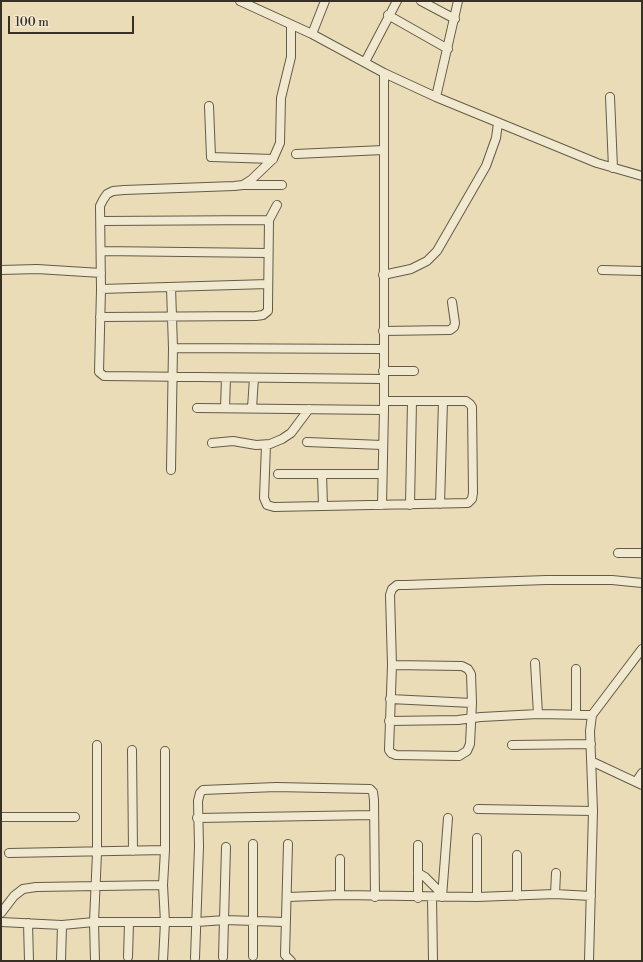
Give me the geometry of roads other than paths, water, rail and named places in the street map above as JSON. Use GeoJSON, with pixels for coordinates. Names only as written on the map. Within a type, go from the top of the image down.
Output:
{"type":"FeatureCollection","features":[{"type":"Feature","properties":{"kind":"street"},"geometry":{"type":"LineString","coordinates":[[240,1],[312,34],[384,73],[436,97],[597,163],[642,176]]}},
{"type":"Feature","properties":{"kind":"street"},"geometry":{"type":"LineString","coordinates":[[312,34],[325,1]]}},
{"type":"Feature","properties":{"kind":"street"},"geometry":{"type":"LineString","coordinates":[[365,62],[388,15],[397,1]]}},
{"type":"Feature","properties":{"kind":"street"},"geometry":{"type":"LineString","coordinates":[[421,1],[455,19]]}},
{"type":"Feature","properties":{"kind":"street"},"geometry":{"type":"LineString","coordinates":[[436,97],[458,1]]}},
{"type":"Feature","properties":{"kind":"street"},"geometry":{"type":"LineString","coordinates":[[388,15],[448,49]]}},
{"type":"Feature","properties":{"kind":"street"},"geometry":{"type":"LineString","coordinates":[[243,185],[251,180],[273,159],[280,143],[281,98],[291,57],[291,25]]}},
{"type":"Feature","properties":{"kind":"street"},"geometry":{"type":"LineString","coordinates":[[382,505],[384,405],[384,73]]}},
{"type":"Feature","properties":{"kind":"street"},"geometry":{"type":"LineString","coordinates":[[610,98],[613,168]]}},
{"type":"Feature","properties":{"kind":"street"},"geometry":{"type":"LineString","coordinates":[[209,106],[211,157],[273,159]]}},
{"type":"Feature","properties":{"kind":"street"},"geometry":{"type":"LineString","coordinates":[[383,275],[422,264],[437,251],[486,166],[496,138],[498,123]]}},
{"type":"Feature","properties":{"kind":"street"},"geometry":{"type":"LineString","coordinates":[[296,154],[383,150]]}},
{"type":"Feature","properties":{"kind":"street"},"geometry":{"type":"LineString","coordinates":[[282,185],[243,185],[114,191],[107,194],[100,206],[100,375],[254,378],[384,375],[414,371]]}},
{"type":"Feature","properties":{"kind":"street"},"geometry":{"type":"LineString","coordinates":[[100,317],[263,315],[268,311],[269,220],[277,205]]}},
{"type":"Feature","properties":{"kind":"street"},"geometry":{"type":"LineString","coordinates":[[101,221],[269,220]]}},
{"type":"Feature","properties":{"kind":"street"},"geometry":{"type":"LineString","coordinates":[[101,251],[268,253]]}},
{"type":"Feature","properties":{"kind":"street"},"geometry":{"type":"LineString","coordinates":[[1,270],[50,270],[101,273]]}},
{"type":"Feature","properties":{"kind":"street"},"geometry":{"type":"LineString","coordinates":[[602,270],[642,271]]}},
{"type":"Feature","properties":{"kind":"street"},"geometry":{"type":"LineString","coordinates":[[101,289],[268,284]]}},
{"type":"Feature","properties":{"kind":"street"},"geometry":{"type":"LineString","coordinates":[[171,287],[173,348],[171,470]]}},
{"type":"Feature","properties":{"kind":"street"},"geometry":{"type":"LineString","coordinates":[[383,331],[450,330],[454,327],[452,302]]}},
{"type":"Feature","properties":{"kind":"street"},"geometry":{"type":"LineString","coordinates":[[173,348],[383,349]]}},
{"type":"Feature","properties":{"kind":"street"},"geometry":{"type":"LineString","coordinates":[[224,408],[226,378]]}},
{"type":"Feature","properties":{"kind":"street"},"geometry":{"type":"LineString","coordinates":[[252,408],[254,378]]}},
{"type":"Feature","properties":{"kind":"street"},"geometry":{"type":"LineString","coordinates":[[410,505],[412,401]]}},
{"type":"Feature","properties":{"kind":"street"},"geometry":{"type":"LineString","coordinates":[[197,408],[309,409],[384,405],[412,401],[466,401],[472,408],[472,499],[468,503],[274,508],[267,505],[264,498],[266,445]]}},
{"type":"Feature","properties":{"kind":"street"},"geometry":{"type":"LineString","coordinates":[[440,504],[443,401]]}},
{"type":"Feature","properties":{"kind":"street"},"geometry":{"type":"LineString","coordinates":[[212,443],[233,441],[256,445],[266,445],[282,439],[291,433],[309,409]]}},
{"type":"Feature","properties":{"kind":"street"},"geometry":{"type":"LineString","coordinates":[[307,442],[382,445]]}},
{"type":"Feature","properties":{"kind":"street"},"geometry":{"type":"LineString","coordinates":[[278,474],[382,474]]}},
{"type":"Feature","properties":{"kind":"street"},"geometry":{"type":"LineString","coordinates":[[322,474],[323,506]]}},
{"type":"Feature","properties":{"kind":"street"},"geometry":{"type":"LineString","coordinates":[[618,553],[642,553]]}},
{"type":"Feature","properties":{"kind":"street"},"geometry":{"type":"LineString","coordinates":[[392,665],[462,666],[468,669],[471,674],[472,703],[470,744],[467,751],[459,756],[396,755],[391,753],[388,746],[392,665],[390,595],[392,589],[397,585],[546,580],[605,580],[642,583]]}},
{"type":"Feature","properties":{"kind":"street"},"geometry":{"type":"LineString","coordinates":[[589,961],[593,810],[593,762],[591,744],[592,715],[642,649]]}},
{"type":"Feature","properties":{"kind":"street"},"geometry":{"type":"LineString","coordinates":[[534,664],[538,714]]}},
{"type":"Feature","properties":{"kind":"street"},"geometry":{"type":"LineString","coordinates":[[576,669],[576,714]]}},
{"type":"Feature","properties":{"kind":"street"},"geometry":{"type":"LineString","coordinates":[[390,699],[472,703]]}},
{"type":"Feature","properties":{"kind":"street"},"geometry":{"type":"LineString","coordinates":[[389,721],[458,720],[538,714],[592,715]]}},
{"type":"Feature","properties":{"kind":"street"},"geometry":{"type":"LineString","coordinates":[[512,745],[591,744]]}},
{"type":"Feature","properties":{"kind":"street"},"geometry":{"type":"LineString","coordinates":[[95,961],[94,887],[97,853],[97,745]]}},
{"type":"Feature","properties":{"kind":"street"},"geometry":{"type":"LineString","coordinates":[[132,750],[133,851]]}},
{"type":"Feature","properties":{"kind":"street"},"geometry":{"type":"LineString","coordinates":[[163,961],[165,922],[163,885],[165,850],[165,751]]}},
{"type":"Feature","properties":{"kind":"street"},"geometry":{"type":"LineString","coordinates":[[593,762],[639,784],[642,773]]}},
{"type":"Feature","properties":{"kind":"street"},"geometry":{"type":"LineString","coordinates":[[196,958],[199,846],[197,818],[198,797],[203,790],[276,787],[370,789],[373,792],[375,897]]}},
{"type":"Feature","properties":{"kind":"street"},"geometry":{"type":"LineString","coordinates":[[478,809],[593,810]]}},
{"type":"Feature","properties":{"kind":"street"},"geometry":{"type":"LineString","coordinates":[[197,818],[373,815]]}},
{"type":"Feature","properties":{"kind":"street"},"geometry":{"type":"LineString","coordinates":[[1,817],[75,818]]}},
{"type":"Feature","properties":{"kind":"street"},"geometry":{"type":"LineString","coordinates":[[442,895],[448,818]]}},
{"type":"Feature","properties":{"kind":"street"},"geometry":{"type":"LineString","coordinates":[[477,838],[477,897]]}},
{"type":"Feature","properties":{"kind":"street"},"geometry":{"type":"LineString","coordinates":[[253,844],[253,956]]}},
{"type":"Feature","properties":{"kind":"street"},"geometry":{"type":"LineString","coordinates":[[288,844],[288,897],[285,922],[286,954],[291,961]]}},
{"type":"Feature","properties":{"kind":"street"},"geometry":{"type":"LineString","coordinates":[[418,846],[418,898]]}},
{"type":"Feature","properties":{"kind":"street"},"geometry":{"type":"LineString","coordinates":[[223,957],[226,847]]}},
{"type":"Feature","properties":{"kind":"street"},"geometry":{"type":"LineString","coordinates":[[10,853],[97,853],[165,850]]}},
{"type":"Feature","properties":{"kind":"street"},"geometry":{"type":"LineString","coordinates":[[517,855],[517,896]]}},
{"type":"Feature","properties":{"kind":"street"},"geometry":{"type":"LineString","coordinates":[[340,859],[340,895]]}},
{"type":"Feature","properties":{"kind":"street"},"geometry":{"type":"LineString","coordinates":[[418,873],[425,877],[442,895]]}},
{"type":"Feature","properties":{"kind":"street"},"geometry":{"type":"LineString","coordinates":[[555,894],[556,873]]}},
{"type":"Feature","properties":{"kind":"street"},"geometry":{"type":"LineString","coordinates":[[1,913],[14,896],[23,889],[36,887],[163,885]]}},
{"type":"Feature","properties":{"kind":"street"},"geometry":{"type":"LineString","coordinates":[[288,897],[340,895],[418,898],[442,895],[477,897],[555,894],[591,896]]}},
{"type":"Feature","properties":{"kind":"street"},"geometry":{"type":"LineString","coordinates":[[432,897],[433,961]]}},
{"type":"Feature","properties":{"kind":"street"},"geometry":{"type":"LineString","coordinates":[[1,922],[62,925],[94,922],[197,922],[225,920],[285,922]]}},
{"type":"Feature","properties":{"kind":"street"},"geometry":{"type":"LineString","coordinates":[[28,923],[30,961]]}},
{"type":"Feature","properties":{"kind":"street"},"geometry":{"type":"LineString","coordinates":[[128,957],[129,923]]}},
{"type":"Feature","properties":{"kind":"street"},"geometry":{"type":"LineString","coordinates":[[61,961],[62,925]]}}]}
